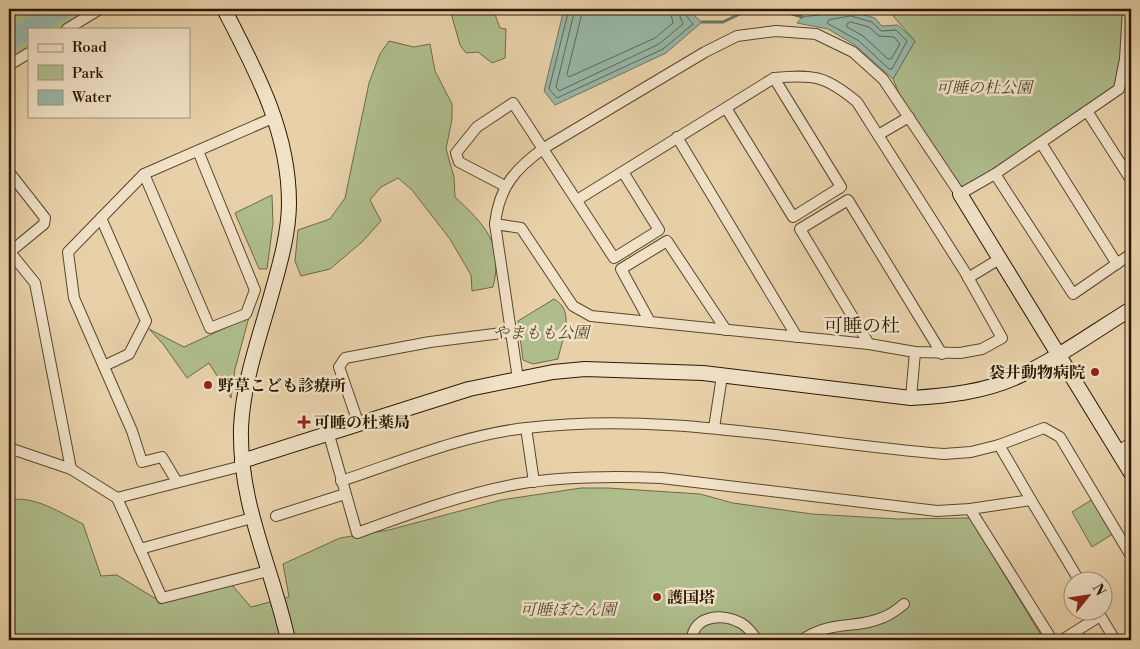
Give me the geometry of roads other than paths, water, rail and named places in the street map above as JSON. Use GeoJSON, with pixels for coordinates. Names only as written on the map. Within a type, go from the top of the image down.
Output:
{"type":"FeatureCollection","features":[{"type":"Feature","properties":{"kind":"street"},"geometry":{"type":"LineString","coordinates":[[70,28],[100,9]]}},
{"type":"Feature","properties":{"kind":"street"},"geometry":{"type":"LineString","coordinates":[[224,9],[253,66],[275,117],[287,173],[289,204],[279,268],[245,390],[242,413],[242,463],[252,518],[288,640]]}},
{"type":"Feature","properties":{"kind":"street"},"geometry":{"type":"LineString","coordinates":[[960,194],[995,174],[1119,89],[1128,60],[1128,9]]}},
{"type":"Feature","properties":{"kind":"street"},"geometry":{"type":"LineString","coordinates":[[518,379],[495,224],[497,205],[505,186],[524,162],[544,148],[705,52],[737,36],[776,31],[816,34],[853,52],[884,79],[960,194],[1131,473]]}},
{"type":"Feature","properties":{"kind":"street"},"geometry":{"type":"LineString","coordinates":[[9,65],[28,54]]}},
{"type":"Feature","properties":{"kind":"street"},"geometry":{"type":"LineString","coordinates":[[495,224],[521,228],[573,306],[591,316],[869,344],[915,352],[942,354],[982,349],[1002,338],[968,278],[857,102],[836,85],[805,75],[774,78],[577,200]]}},
{"type":"Feature","properties":{"kind":"street"},"geometry":{"type":"LineString","coordinates":[[726,108],[793,217],[841,187],[774,78]]}},
{"type":"Feature","properties":{"kind":"street"},"geometry":{"type":"LineString","coordinates":[[505,186],[460,162],[456,153],[477,127],[513,103],[614,258],[659,230],[623,172]]}},
{"type":"Feature","properties":{"kind":"street"},"geometry":{"type":"LineString","coordinates":[[1087,111],[1131,180]]}},
{"type":"Feature","properties":{"kind":"street"},"geometry":{"type":"LineString","coordinates":[[177,482],[162,457],[142,462],[132,431],[74,298],[68,252],[144,174],[275,117]]}},
{"type":"Feature","properties":{"kind":"street"},"geometry":{"type":"LineString","coordinates":[[878,135],[909,117]]}},
{"type":"Feature","properties":{"kind":"street"},"geometry":{"type":"LineString","coordinates":[[677,138],[797,337]]}},
{"type":"Feature","properties":{"kind":"street"},"geometry":{"type":"LineString","coordinates":[[1040,143],[1117,264]]}},
{"type":"Feature","properties":{"kind":"street"},"geometry":{"type":"LineString","coordinates":[[144,174],[210,328],[246,314],[255,290],[198,151]]}},
{"type":"Feature","properties":{"kind":"street"},"geometry":{"type":"LineString","coordinates":[[9,172],[46,218],[44,224],[9,251],[35,283],[71,469]]}},
{"type":"Feature","properties":{"kind":"street"},"geometry":{"type":"LineString","coordinates":[[995,174],[1072,294],[1131,254]]}},
{"type":"Feature","properties":{"kind":"street"},"geometry":{"type":"LineString","coordinates":[[869,344],[800,228],[848,200],[942,354]]}},
{"type":"Feature","properties":{"kind":"street"},"geometry":{"type":"LineString","coordinates":[[102,218],[146,321],[129,354],[104,366]]}},
{"type":"Feature","properties":{"kind":"street"},"geometry":{"type":"LineString","coordinates":[[650,322],[620,269],[667,241],[726,330]]}},
{"type":"Feature","properties":{"kind":"street"},"geometry":{"type":"LineString","coordinates":[[968,278],[1000,258]]}},
{"type":"Feature","properties":{"kind":"street"},"geometry":{"type":"LineString","coordinates":[[117,498],[242,463],[469,389],[553,372],[613,369],[722,376],[910,398],[944,396],[982,389],[1019,376],[1131,309]]}},
{"type":"Feature","properties":{"kind":"street"},"geometry":{"type":"LineString","coordinates":[[359,425],[338,367],[345,358],[430,342],[510,332]]}},
{"type":"Feature","properties":{"kind":"street"},"geometry":{"type":"LineString","coordinates":[[910,398],[915,352]]}},
{"type":"Feature","properties":{"kind":"street"},"geometry":{"type":"LineString","coordinates":[[714,428],[722,376]]}},
{"type":"Feature","properties":{"kind":"street"},"geometry":{"type":"LineString","coordinates":[[341,481],[464,440],[526,428],[615,423],[714,428],[944,454],[971,452],[999,446],[1044,428],[1060,437],[1131,556]]}},
{"type":"Feature","properties":{"kind":"street"},"geometry":{"type":"LineString","coordinates":[[526,428],[534,482]]}},
{"type":"Feature","properties":{"kind":"street"},"geometry":{"type":"LineString","coordinates":[[329,435],[357,533],[476,493],[534,482],[618,476],[661,478],[937,511],[970,509],[1031,500]]}},
{"type":"Feature","properties":{"kind":"street"},"geometry":{"type":"LineString","coordinates":[[1118,451],[1131,443]]}},
{"type":"Feature","properties":{"kind":"street"},"geometry":{"type":"LineString","coordinates":[[999,446],[1074,572]]}},
{"type":"Feature","properties":{"kind":"street"},"geometry":{"type":"LineString","coordinates":[[9,448],[71,469],[117,498],[162,598],[268,571]]}},
{"type":"Feature","properties":{"kind":"street"},"geometry":{"type":"LineString","coordinates":[[276,516],[345,494]]}},
{"type":"Feature","properties":{"kind":"street"},"geometry":{"type":"LineString","coordinates":[[970,509],[1052,640]]}},
{"type":"Feature","properties":{"kind":"street"},"geometry":{"type":"LineString","coordinates":[[140,549],[252,518]]}},
{"type":"Feature","properties":{"kind":"street"},"geometry":{"type":"LineString","coordinates":[[802,640],[834,625],[884,618],[904,604]]}},
{"type":"Feature","properties":{"kind":"street"},"geometry":{"type":"LineString","coordinates":[[692,640],[693,631],[696,627],[710,617],[726,617],[741,623],[758,640]]}},
{"type":"Feature","properties":{"kind":"street"},"geometry":{"type":"LineString","coordinates":[[1062,640],[1088,622]]}},
{"type":"Feature","properties":{"kind":"street"},"geometry":{"type":"LineString","coordinates":[[1104,622],[1115,640]]}},
{"type":"Feature","properties":{"kind":"water"},"geometry":{"type":"Polygon","coordinates":[[[564,9],[686,9],[702,22],[666,53],[555,105],[544,91],[564,9]]]}},
{"type":"Feature","properties":{"kind":"water"},"geometry":{"type":"Polygon","coordinates":[[[851,11],[875,18],[882,26],[898,25],[915,41],[893,79],[855,45],[828,29],[797,23],[802,17],[851,11]]]}},
{"type":"Feature","properties":{"kind":"waterway"},"geometry":{"type":"LineString","coordinates":[[30,28],[61,9]]}},
{"type":"Feature","properties":{"kind":"waterway"},"geometry":{"type":"LineString","coordinates":[[702,22],[723,22],[750,9],[775,9],[802,17]]}},
{"type":"Feature","properties":{"kind":"waterway"},"geometry":{"type":"LineString","coordinates":[[9,41],[28,29]]}},
{"type":"Feature","properties":{"kind":"place","name":"袋井動物病院"},"geometry":{"type":"Point","coordinates":[1095,372]}},
{"type":"Feature","properties":{"kind":"place","name":"野草こども診療所"},"geometry":{"type":"Point","coordinates":[208,385]}},
{"type":"Feature","properties":{"kind":"place","name":"可睡の杜薬局"},"geometry":{"type":"Point","coordinates":[304,422]}},
{"type":"Feature","properties":{"kind":"place","name":"護国塔"},"geometry":{"type":"Point","coordinates":[657,597]}},
{"type":"Feature","properties":{"kind":"district","name":"可睡の杜"},"geometry":{"type":"Point","coordinates":[862,325]}},
{"type":"Feature","properties":{"kind":"park label","name":"可睡の杜公園"},"geometry":{"type":"Point","coordinates":[984,87]}},
{"type":"Feature","properties":{"kind":"park label","name":"やまもも公園"},"geometry":{"type":"Point","coordinates":[541,332]}},
{"type":"Feature","properties":{"kind":"park label","name":"可睡ぼたん園"},"geometry":{"type":"Point","coordinates":[568,609]}}]}
